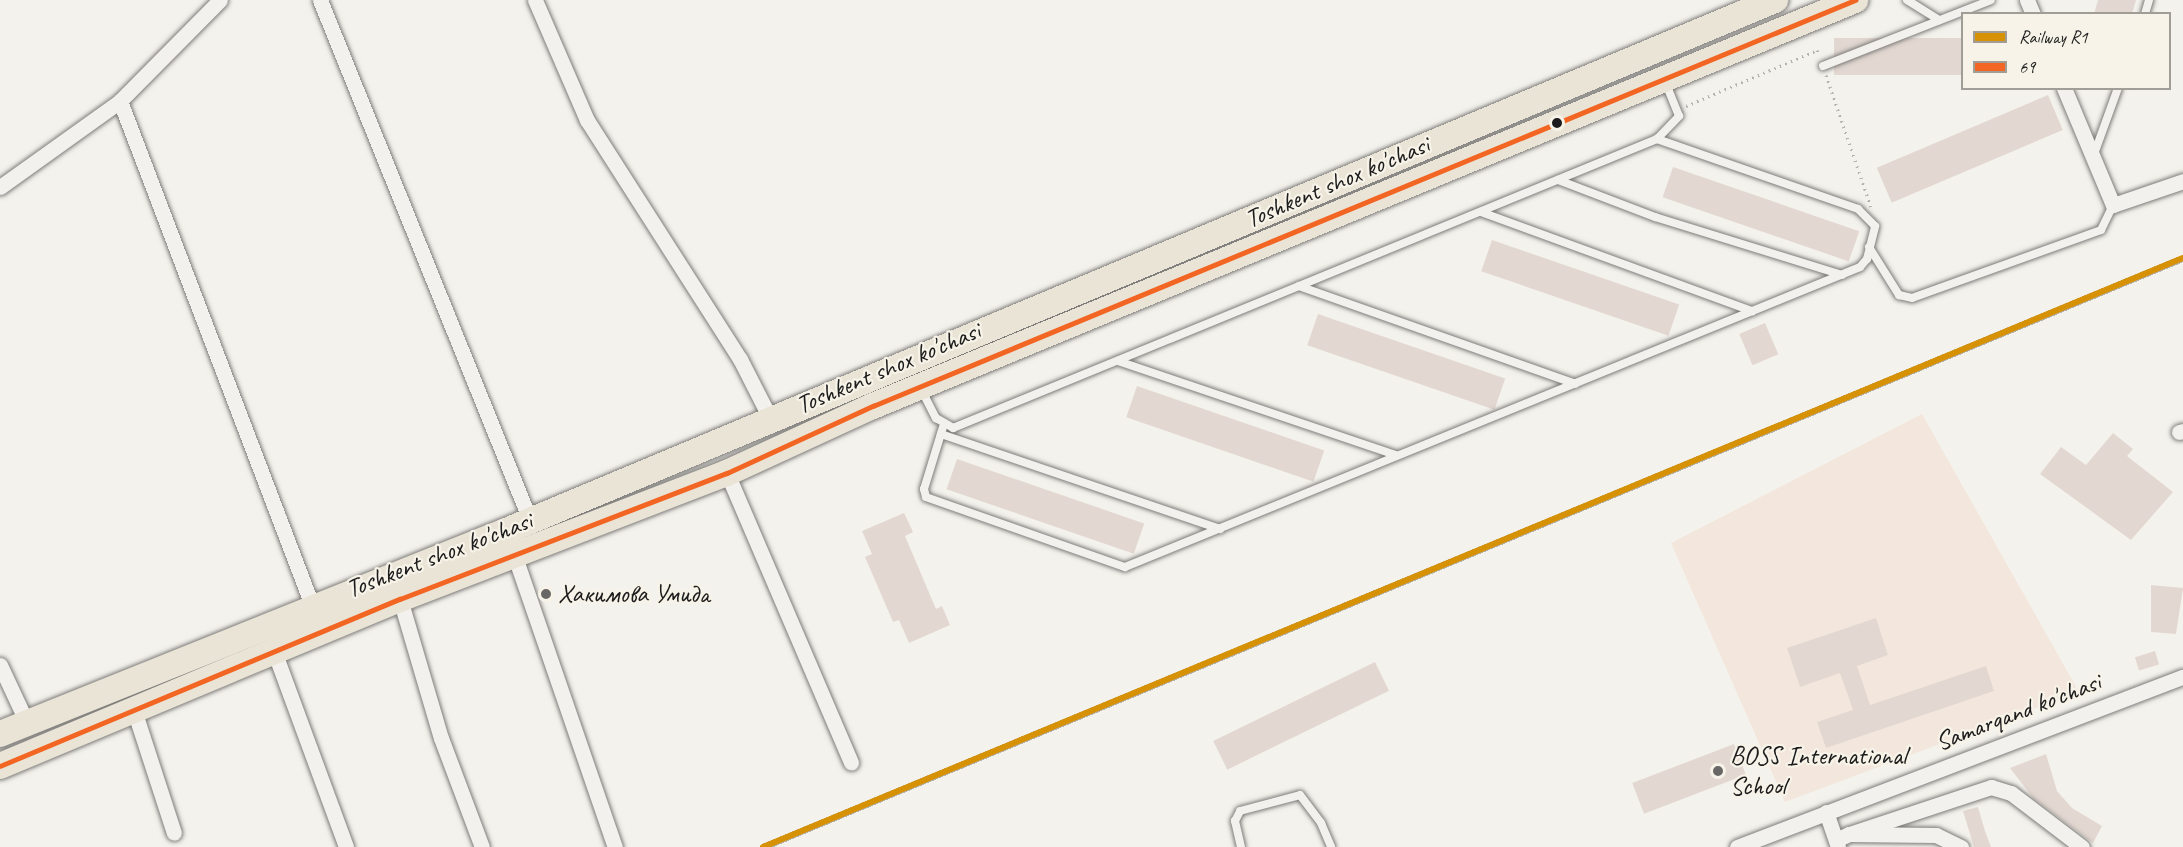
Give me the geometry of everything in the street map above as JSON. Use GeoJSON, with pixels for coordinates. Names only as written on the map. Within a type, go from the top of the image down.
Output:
{"type":"FeatureCollection","features":[{"type":"Feature","properties":{"kind":"main road","name":"Toshkent shox ko'chasi"},"geometry":{"type":"LineString","coordinates":[[0,734],[312,605],[530,520],[862,379],[1775,0]]}},
{"type":"Feature","properties":{"kind":"main road","name":"Toshkent shox ko'chasi"},"geometry":{"type":"LineString","coordinates":[[0,766],[400,599],[727,473],[920,386],[1855,0]]}},
{"type":"Feature","properties":{"kind":"main road"},"geometry":{"type":"LineString","coordinates":[[862,379],[873,406]]}},
{"type":"Feature","properties":{"kind":"street"},"geometry":{"type":"LineString","coordinates":[[0,187],[120,101],[220,0]]}},
{"type":"Feature","properties":{"kind":"street"},"geometry":{"type":"LineString","coordinates":[[320,0],[530,520]]}},
{"type":"Feature","properties":{"kind":"street"},"geometry":{"type":"LineString","coordinates":[[535,0],[587,120],[734,349],[770,418]]}},
{"type":"Feature","properties":{"kind":"street"},"geometry":{"type":"LineString","coordinates":[[2065,90],[2113,205],[2183,181]]}},
{"type":"Feature","properties":{"kind":"street"},"geometry":{"type":"LineString","coordinates":[[120,101],[312,605]]}},
{"type":"Feature","properties":{"kind":"street"},"geometry":{"type":"LineString","coordinates":[[727,473],[851,763]]}},
{"type":"Feature","properties":{"kind":"street"},"geometry":{"type":"LineString","coordinates":[[514,554],[615,847]]}},
{"type":"Feature","properties":{"kind":"street"},"geometry":{"type":"LineString","coordinates":[[400,599],[441,738],[482,847]]}},
{"type":"Feature","properties":{"kind":"street"},"geometry":{"type":"LineString","coordinates":[[274,651],[346,847]]}},
{"type":"Feature","properties":{"kind":"street"},"geometry":{"type":"LineString","coordinates":[[0,665],[27,723]]}},
{"type":"Feature","properties":{"kind":"street","name":"Samarqand ko'chasi"},"geometry":{"type":"LineString","coordinates":[[1737,847],[2183,677]]}},
{"type":"Feature","properties":{"kind":"street"},"geometry":{"type":"LineString","coordinates":[[134,710],[174,833]]}},
{"type":"Feature","properties":{"kind":"street"},"geometry":{"type":"LineString","coordinates":[[1841,841],[1991,787],[2011,793],[2082,847]]}},
{"type":"Feature","properties":{"kind":"street"},"geometry":{"type":"LineString","coordinates":[[1826,812],[1841,841]]}},
{"type":"Feature","properties":{"kind":"street"},"geometry":{"type":"LineString","coordinates":[[1841,841],[1936,835],[1961,847]]}},
{"type":"Feature","properties":{"kind":"lane"},"geometry":{"type":"LineString","coordinates":[[1907,0],[1939,20]]}},
{"type":"Feature","properties":{"kind":"lane"},"geometry":{"type":"LineString","coordinates":[[1823,66],[1991,0]]}},
{"type":"Feature","properties":{"kind":"lane"},"geometry":{"type":"LineString","coordinates":[[942,430],[953,428],[1118,361],[1657,139],[1679,116],[1665,79]]}},
{"type":"Feature","properties":{"kind":"lane"},"geometry":{"type":"LineString","coordinates":[[2093,158],[2117,90]]}},
{"type":"Feature","properties":{"kind":"lane"},"geometry":{"type":"LineString","coordinates":[[920,386],[942,430],[926,496],[1125,567],[1395,454],[1575,384],[1860,267],[1875,226],[1869,216],[1657,139]]}},
{"type":"Feature","properties":{"kind":"lane"},"geometry":{"type":"LineString","coordinates":[[1558,180],[1655,217],[1842,274]]}},
{"type":"Feature","properties":{"kind":"lane"},"geometry":{"type":"LineString","coordinates":[[1869,247],[1899,296],[1912,298],[2101,231],[2113,205]]}},
{"type":"Feature","properties":{"kind":"lane"},"geometry":{"type":"LineString","coordinates":[[1481,212],[1752,311]]}},
{"type":"Feature","properties":{"kind":"lane"},"geometry":{"type":"LineString","coordinates":[[1299,286],[1575,384]]}},
{"type":"Feature","properties":{"kind":"lane"},"geometry":{"type":"LineString","coordinates":[[1118,361],[1395,454]]}},
{"type":"Feature","properties":{"kind":"lane"},"geometry":{"type":"LineString","coordinates":[[942,430],[1220,529]]}},
{"type":"Feature","properties":{"kind":"lane"},"geometry":{"type":"LineString","coordinates":[[1241,847],[1234,821],[1240,811],[1300,795],[1316,814],[1331,847]]}},
{"type":"Feature","properties":{"kind":"path"},"geometry":{"type":"LineString","coordinates":[[1677,110],[1817,51],[1872,200],[1869,216]]}},
{"type":"Feature","properties":{"kind":"shaded area"},"geometry":{"type":"Polygon","coordinates":[[[1922,414],[2079,692],[1785,802],[1671,543],[1922,414]]]}},
{"type":"Feature","properties":{"kind":"building"},"geometry":{"type":"Polygon","coordinates":[[[2098,0],[2136,0],[2133,12],[2095,12],[2098,0]]]}},
{"type":"Feature","properties":{"kind":"building"},"geometry":{"type":"Polygon","coordinates":[[[1834,38],[1961,38],[1961,75],[1834,75],[1834,38]]]}},
{"type":"Feature","properties":{"kind":"building"},"geometry":{"type":"Polygon","coordinates":[[[2048,95],[2063,130],[1892,203],[1877,168],[2048,95]]]}},
{"type":"Feature","properties":{"kind":"building"},"geometry":{"type":"Polygon","coordinates":[[[1673,167],[1859,231],[1849,261],[1663,197],[1673,167]]]}},
{"type":"Feature","properties":{"kind":"building"},"geometry":{"type":"Polygon","coordinates":[[[1492,240],[1679,304],[1668,336],[1481,271],[1492,240]]]}},
{"type":"Feature","properties":{"kind":"building"},"geometry":{"type":"Polygon","coordinates":[[[1318,314],[1505,378],[1494,410],[1307,345],[1318,314]]]}},
{"type":"Feature","properties":{"kind":"building"},"geometry":{"type":"Polygon","coordinates":[[[1765,323],[1778,354],[1753,365],[1739,334],[1765,323]]]}},
{"type":"Feature","properties":{"kind":"building"},"geometry":{"type":"Polygon","coordinates":[[[1137,386],[1324,450],[1313,482],[1126,417],[1137,386]]]}},
{"type":"Feature","properties":{"kind":"building"},"geometry":{"type":"Polygon","coordinates":[[[2113,433],[2133,449],[2127,456],[2173,492],[2131,540],[2040,474],[2061,447],[2086,465],[2113,433]]]}},
{"type":"Feature","properties":{"kind":"building"},"geometry":{"type":"Polygon","coordinates":[[[957,459],[1144,523],[1134,554],[947,489],[957,459]]]}},
{"type":"Feature","properties":{"kind":"building"},"geometry":{"type":"Polygon","coordinates":[[[904,513],[913,532],[905,536],[936,609],[942,606],[950,625],[909,643],[899,620],[893,622],[865,557],[872,554],[862,531],[904,513]]]}},
{"type":"Feature","properties":{"kind":"building"},"geometry":{"type":"Polygon","coordinates":[[[2151,585],[2183,588],[2176,634],[2151,632],[2151,585]]]}},
{"type":"Feature","properties":{"kind":"building"},"geometry":{"type":"Polygon","coordinates":[[[1876,618],[1888,655],[1857,666],[1870,705],[1986,666],[1994,691],[1826,748],[1817,722],[1853,710],[1840,673],[1800,687],[1787,648],[1876,618]]]}},
{"type":"Feature","properties":{"kind":"building"},"geometry":{"type":"Polygon","coordinates":[[[2155,651],[2159,664],[2139,671],[2135,657],[2155,651]]]}},
{"type":"Feature","properties":{"kind":"building"},"geometry":{"type":"Polygon","coordinates":[[[1375,662],[1389,691],[1227,770],[1213,741],[1375,662]]]}},
{"type":"Feature","properties":{"kind":"building"},"geometry":{"type":"Polygon","coordinates":[[[1734,744],[1746,775],[1644,814],[1632,783],[1734,744]]]}},
{"type":"Feature","properties":{"kind":"building"},"geometry":{"type":"Polygon","coordinates":[[[2046,754],[2057,791],[2072,808],[2102,826],[2093,843],[2033,798],[2010,768],[2046,754]]]}},
{"type":"Feature","properties":{"kind":"building"},"geometry":{"type":"Polygon","coordinates":[[[1978,807],[1991,847],[1974,847],[1963,811],[1978,807]]]}},
{"type":"Feature","properties":{"kind":"railway"},"geometry":{"type":"LineString","coordinates":[[763,847],[2183,258]]}},
{"type":"Feature","properties":{"kind":"rail line","name":"R1"},"geometry":{"type":"LineString","coordinates":[[763,847],[2183,258]]}},
{"type":"Feature","properties":{"kind":"transit line","name":"69"},"geometry":{"type":"LineString","coordinates":[[0,766],[400,599],[727,473],[873,406],[1855,0]]}},
{"type":"Feature","properties":{"kind":"place","name":"Хакимова Умида"},"geometry":{"type":"Point","coordinates":[546,594]}},
{"type":"Feature","properties":{"kind":"place","name":"BOSS International School"},"geometry":{"type":"Point","coordinates":[1718,771]}}]}
